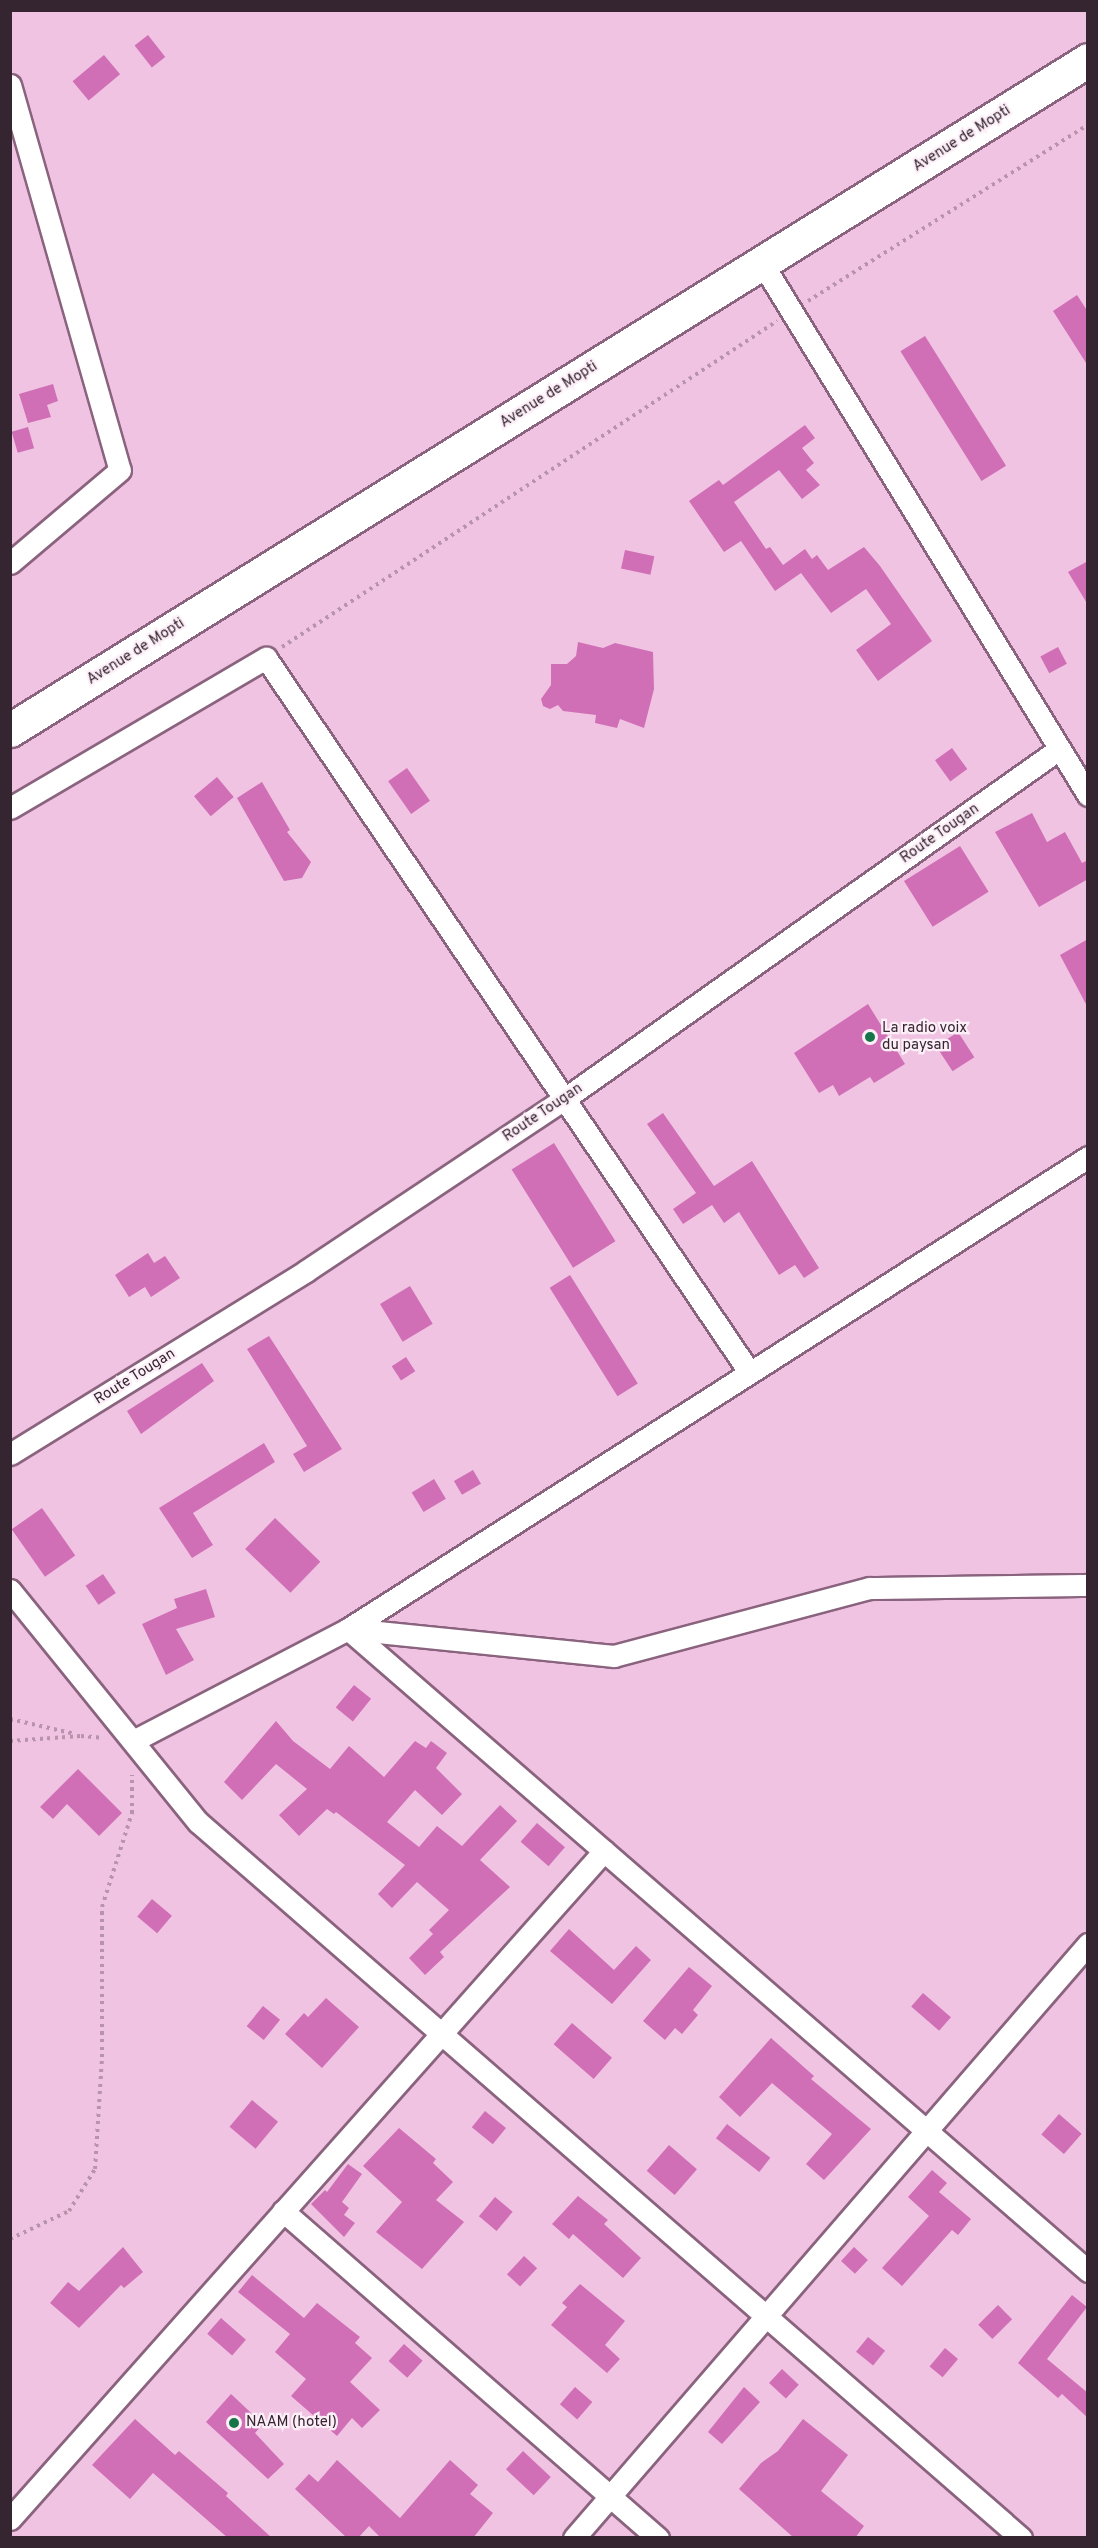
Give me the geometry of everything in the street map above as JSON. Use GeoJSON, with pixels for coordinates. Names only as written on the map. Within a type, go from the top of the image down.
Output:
{"type":"FeatureCollection","features":[{"type":"Feature","properties":{"kind":"main road","name":"Avenue de Mopti"},"geometry":{"type":"LineString","coordinates":[[10,730],[1088,60]]}},
{"type":"Feature","properties":{"kind":"street"},"geometry":{"type":"LineString","coordinates":[[10,85],[120,470],[10,563]]}},
{"type":"Feature","properties":{"kind":"street"},"geometry":{"type":"LineString","coordinates":[[762,262],[1088,795]]}},
{"type":"Feature","properties":{"kind":"street"},"geometry":{"type":"LineString","coordinates":[[10,808],[266,658],[567,1097],[750,1373]]}},
{"type":"Feature","properties":{"kind":"street","name":"Route Tougan"},"geometry":{"type":"LineString","coordinates":[[10,1454],[306,1271],[567,1097],[1059,750]]}},
{"type":"Feature","properties":{"kind":"street"},"geometry":{"type":"LineString","coordinates":[[133,1741],[348,1629],[1088,1157]]}},
{"type":"Feature","properties":{"kind":"street"},"geometry":{"type":"LineString","coordinates":[[348,1629],[614,1656],[869,1588],[1088,1585]]}},
{"type":"Feature","properties":{"kind":"street"},"geometry":{"type":"LineString","coordinates":[[10,1590],[198,1822],[1021,2538]]}},
{"type":"Feature","properties":{"kind":"street"},"geometry":{"type":"LineString","coordinates":[[348,1629],[1088,2271]]}},
{"type":"Feature","properties":{"kind":"street"},"geometry":{"type":"LineString","coordinates":[[10,2519],[604,1851]]}},
{"type":"Feature","properties":{"kind":"street"},"geometry":{"type":"LineString","coordinates":[[574,2538],[1088,1944]]}},
{"type":"Feature","properties":{"kind":"street"},"geometry":{"type":"LineString","coordinates":[[283,2211],[658,2538]]}},
{"type":"Feature","properties":{"kind":"path"},"geometry":{"type":"LineString","coordinates":[[266,658],[792,311],[1088,125]]}},
{"type":"Feature","properties":{"kind":"path"},"geometry":{"type":"LineString","coordinates":[[10,1719],[81,1736],[133,1741],[132,1813],[102,1907],[102,2067],[95,2169],[69,2211],[10,2239]]}},
{"type":"Feature","properties":{"kind":"path"},"geometry":{"type":"LineString","coordinates":[[10,1741],[81,1736]]}},
{"type":"Feature","properties":{"kind":"building"},"geometry":{"type":"Polygon","coordinates":[[[148,35],[165,57],[152,68],[135,45],[148,35]]]}},
{"type":"Feature","properties":{"kind":"building"},"geometry":{"type":"Polygon","coordinates":[[[104,55],[120,74],[89,101],[73,81],[104,55]]]}},
{"type":"Feature","properties":{"kind":"building"},"geometry":{"type":"Polygon","coordinates":[[[1077,295],[1088,312],[1088,366],[1053,311],[1077,295]]]}},
{"type":"Feature","properties":{"kind":"building"},"geometry":{"type":"Polygon","coordinates":[[[925,336],[1006,466],[981,481],[900,351],[925,336]]]}},
{"type":"Feature","properties":{"kind":"building"},"geometry":{"type":"Polygon","coordinates":[[[53,384],[58,401],[47,405],[51,417],[28,423],[19,394],[53,384]]]}},
{"type":"Feature","properties":{"kind":"building"},"geometry":{"type":"Polygon","coordinates":[[[805,425],[815,438],[802,448],[814,463],[806,470],[820,485],[802,499],[779,470],[734,502],[766,549],[770,547],[783,565],[805,549],[812,559],[817,555],[828,570],[864,547],[880,566],[932,641],[878,681],[856,650],[891,624],[866,589],[831,613],[801,573],[775,591],[741,541],[724,552],[689,501],[719,480],[723,485],[805,425]]]}},
{"type":"Feature","properties":{"kind":"building"},"geometry":{"type":"Polygon","coordinates":[[[28,427],[34,448],[18,453],[12,432],[28,427]]]}},
{"type":"Feature","properties":{"kind":"building"},"geometry":{"type":"Polygon","coordinates":[[[625,550],[654,556],[650,575],[621,569],[625,550]]]}},
{"type":"Feature","properties":{"kind":"building"},"geometry":{"type":"Polygon","coordinates":[[[1088,561],[1088,605],[1068,572],[1088,561]]]}},
{"type":"Feature","properties":{"kind":"building"},"geometry":{"type":"Polygon","coordinates":[[[578,642],[603,648],[615,643],[653,652],[654,689],[644,728],[620,719],[617,728],[595,723],[596,715],[563,711],[558,705],[550,709],[543,706],[541,699],[551,685],[551,664],[567,664],[576,656],[578,642]]]}},
{"type":"Feature","properties":{"kind":"building"},"geometry":{"type":"Polygon","coordinates":[[[1058,647],[1067,664],[1049,673],[1040,656],[1058,647]]]}},
{"type":"Feature","properties":{"kind":"building"},"geometry":{"type":"Polygon","coordinates":[[[952,748],[967,769],[950,781],[935,760],[952,748]]]}},
{"type":"Feature","properties":{"kind":"building"},"geometry":{"type":"Polygon","coordinates":[[[407,768],[430,801],[411,814],[388,781],[407,768]]]}},
{"type":"Feature","properties":{"kind":"building"},"geometry":{"type":"Polygon","coordinates":[[[217,777],[234,797],[211,816],[194,796],[217,777]]]}},
{"type":"Feature","properties":{"kind":"building"},"geometry":{"type":"Polygon","coordinates":[[[262,782],[290,830],[287,832],[311,862],[302,878],[284,881],[237,798],[262,782]]]}},
{"type":"Feature","properties":{"kind":"building"},"geometry":{"type":"Polygon","coordinates":[[[1032,813],[1047,842],[1065,832],[1082,863],[1088,860],[1088,879],[1039,907],[995,832],[1032,813]]]}},
{"type":"Feature","properties":{"kind":"building"},"geometry":{"type":"Polygon","coordinates":[[[960,846],[989,892],[933,927],[904,881],[960,846]]]}},
{"type":"Feature","properties":{"kind":"building"},"geometry":{"type":"Polygon","coordinates":[[[1088,939],[1088,1008],[1060,955],[1088,939]]]}},
{"type":"Feature","properties":{"kind":"building"},"geometry":{"type":"Polygon","coordinates":[[[868,1004],[905,1064],[874,1083],[870,1077],[839,1096],[833,1085],[819,1093],[794,1053],[868,1004]]]}},
{"type":"Feature","properties":{"kind":"building"},"geometry":{"type":"Polygon","coordinates":[[[958,1032],[974,1057],[953,1071],[936,1046],[958,1032]]]}},
{"type":"Feature","properties":{"kind":"building"},"geometry":{"type":"Polygon","coordinates":[[[663,1113],[714,1186],[752,1161],[819,1268],[804,1278],[795,1265],[779,1275],[739,1212],[724,1223],[712,1205],[683,1224],[673,1209],[696,1193],[647,1124],[663,1113]]]}},
{"type":"Feature","properties":{"kind":"building"},"geometry":{"type":"Polygon","coordinates":[[[554,1143],[615,1241],[573,1268],[512,1169],[554,1143]]]}},
{"type":"Feature","properties":{"kind":"building"},"geometry":{"type":"Polygon","coordinates":[[[148,1253],[154,1263],[165,1256],[180,1278],[151,1297],[145,1287],[129,1297],[115,1275],[148,1253]]]}},
{"type":"Feature","properties":{"kind":"building"},"geometry":{"type":"Polygon","coordinates":[[[570,1275],[638,1384],[617,1396],[550,1288],[570,1275]]]}},
{"type":"Feature","properties":{"kind":"building"},"geometry":{"type":"Polygon","coordinates":[[[410,1286],[433,1324],[403,1342],[380,1304],[410,1286]]]}},
{"type":"Feature","properties":{"kind":"building"},"geometry":{"type":"Polygon","coordinates":[[[269,1336],[342,1449],[304,1472],[293,1454],[307,1446],[247,1349],[269,1336]]]}},
{"type":"Feature","properties":{"kind":"building"},"geometry":{"type":"Polygon","coordinates":[[[406,1357],[415,1371],[401,1381],[392,1366],[406,1357]]]}},
{"type":"Feature","properties":{"kind":"building"},"geometry":{"type":"Polygon","coordinates":[[[202,1363],[214,1381],[141,1434],[127,1411],[202,1363]]]}},
{"type":"Feature","properties":{"kind":"building"},"geometry":{"type":"Polygon","coordinates":[[[264,1443],[275,1462],[193,1513],[213,1545],[192,1558],[159,1508],[264,1443]]]}},
{"type":"Feature","properties":{"kind":"building"},"geometry":{"type":"Polygon","coordinates":[[[473,1470],[481,1484],[462,1495],[454,1481],[473,1470]]]}},
{"type":"Feature","properties":{"kind":"building"},"geometry":{"type":"Polygon","coordinates":[[[434,1479],[446,1499],[424,1512],[412,1492],[434,1479]]]}},
{"type":"Feature","properties":{"kind":"building"},"geometry":{"type":"Polygon","coordinates":[[[42,1508],[75,1556],[45,1577],[12,1529],[42,1508]]]}},
{"type":"Feature","properties":{"kind":"building"},"geometry":{"type":"Polygon","coordinates":[[[275,1518],[320,1562],[290,1593],[245,1549],[275,1518]]]}},
{"type":"Feature","properties":{"kind":"building"},"geometry":{"type":"Polygon","coordinates":[[[103,1574],[116,1593],[98,1605],[86,1586],[103,1574]]]}},
{"type":"Feature","properties":{"kind":"building"},"geometry":{"type":"Polygon","coordinates":[[[206,1589],[215,1617],[176,1629],[194,1660],[166,1675],[142,1624],[177,1608],[174,1599],[206,1589]]]}},
{"type":"Feature","properties":{"kind":"building"},"geometry":{"type":"Polygon","coordinates":[[[354,1685],[371,1699],[353,1721],[336,1708],[354,1685]]]}},
{"type":"Feature","properties":{"kind":"building"},"geometry":{"type":"Polygon","coordinates":[[[276,1721],[293,1741],[330,1769],[349,1746],[384,1777],[415,1741],[426,1748],[431,1741],[447,1753],[436,1768],[462,1794],[442,1815],[415,1790],[387,1822],[419,1847],[437,1826],[462,1846],[500,1805],[517,1821],[480,1860],[510,1887],[440,1952],[444,1957],[425,1975],[409,1958],[433,1934],[429,1930],[449,1910],[417,1882],[392,1908],[378,1894],[405,1865],[336,1812],[334,1814],[327,1809],[299,1836],[279,1815],[307,1789],[276,1764],[242,1800],[224,1782],[276,1721]]]}},
{"type":"Feature","properties":{"kind":"building"},"geometry":{"type":"Polygon","coordinates":[[[78,1769],[122,1813],[99,1836],[67,1804],[53,1819],[40,1807],[78,1769]]]}},
{"type":"Feature","properties":{"kind":"building"},"geometry":{"type":"Polygon","coordinates":[[[537,1823],[565,1847],[549,1866],[521,1842],[537,1823]]]}},
{"type":"Feature","properties":{"kind":"building"},"geometry":{"type":"Polygon","coordinates":[[[152,1899],[172,1916],[157,1933],[137,1917],[152,1899]]]}},
{"type":"Feature","properties":{"kind":"building"},"geometry":{"type":"Polygon","coordinates":[[[569,1929],[614,1970],[636,1946],[651,1960],[612,2004],[550,1951],[569,1929]]]}},
{"type":"Feature","properties":{"kind":"building"},"geometry":{"type":"Polygon","coordinates":[[[689,1967],[712,1986],[693,2010],[698,2015],[682,2034],[675,2028],[665,2040],[643,2021],[689,1967]]]}},
{"type":"Feature","properties":{"kind":"building"},"geometry":{"type":"Polygon","coordinates":[[[923,1993],[951,2017],[939,2031],[911,2007],[923,1993]]]}},
{"type":"Feature","properties":{"kind":"building"},"geometry":{"type":"Polygon","coordinates":[[[326,1998],[359,2027],[322,2068],[285,2034],[304,2013],[308,2017],[326,1998]]]}},
{"type":"Feature","properties":{"kind":"building"},"geometry":{"type":"Polygon","coordinates":[[[263,2006],[280,2020],[264,2040],[247,2026],[263,2006]]]}},
{"type":"Feature","properties":{"kind":"building"},"geometry":{"type":"Polygon","coordinates":[[[572,2023],[612,2058],[594,2079],[554,2044],[572,2023]]]}},
{"type":"Feature","properties":{"kind":"building"},"geometry":{"type":"Polygon","coordinates":[[[771,2038],[814,2076],[811,2079],[871,2129],[824,2180],[806,2164],[832,2134],[772,2083],[740,2117],[719,2097],[771,2038]]]}},
{"type":"Feature","properties":{"kind":"building"},"geometry":{"type":"Polygon","coordinates":[[[252,2100],[278,2122],[256,2149],[230,2127],[252,2100]]]}},
{"type":"Feature","properties":{"kind":"building"},"geometry":{"type":"Polygon","coordinates":[[[485,2111],[506,2128],[493,2144],[472,2127],[485,2111]]]}},
{"type":"Feature","properties":{"kind":"building"},"geometry":{"type":"Polygon","coordinates":[[[1059,2114],[1082,2134],[1064,2154],[1041,2134],[1059,2114]]]}},
{"type":"Feature","properties":{"kind":"building"},"geometry":{"type":"Polygon","coordinates":[[[727,2124],[770,2158],[759,2172],[716,2138],[727,2124]]]}},
{"type":"Feature","properties":{"kind":"building"},"geometry":{"type":"Polygon","coordinates":[[[399,2128],[436,2159],[433,2163],[453,2182],[436,2200],[464,2222],[422,2269],[376,2232],[402,2202],[363,2166],[399,2128]]]}},
{"type":"Feature","properties":{"kind":"building"},"geometry":{"type":"Polygon","coordinates":[[[669,2145],[697,2169],[675,2195],[647,2171],[669,2145]]]}},
{"type":"Feature","properties":{"kind":"building"},"geometry":{"type":"Polygon","coordinates":[[[348,2164],[362,2174],[342,2202],[349,2208],[344,2215],[355,2223],[344,2237],[311,2204],[325,2190],[327,2192],[348,2164]]]}},
{"type":"Feature","properties":{"kind":"building"},"geometry":{"type":"Polygon","coordinates":[[[932,2170],[947,2183],[939,2192],[971,2219],[958,2235],[952,2230],[902,2286],[882,2268],[929,2216],[908,2197],[932,2170]]]}},
{"type":"Feature","properties":{"kind":"building"},"geometry":{"type":"Polygon","coordinates":[[[578,2196],[608,2220],[604,2224],[641,2258],[623,2278],[573,2234],[569,2239],[552,2224],[578,2196]]]}},
{"type":"Feature","properties":{"kind":"building"},"geometry":{"type":"Polygon","coordinates":[[[495,2197],[513,2212],[497,2231],[479,2216],[495,2197]]]}},
{"type":"Feature","properties":{"kind":"building"},"geometry":{"type":"Polygon","coordinates":[[[123,2247],[143,2272],[124,2288],[121,2285],[79,2328],[50,2303],[68,2282],[79,2291],[123,2247]]]}},
{"type":"Feature","properties":{"kind":"building"},"geometry":{"type":"Polygon","coordinates":[[[854,2247],[868,2260],[855,2274],[841,2261],[854,2247]]]}},
{"type":"Feature","properties":{"kind":"building"},"geometry":{"type":"Polygon","coordinates":[[[524,2256],[537,2268],[520,2287],[507,2274],[524,2256]]]}},
{"type":"Feature","properties":{"kind":"building"},"geometry":{"type":"Polygon","coordinates":[[[252,2275],[304,2318],[317,2303],[360,2337],[355,2343],[372,2358],[350,2382],[380,2410],[362,2428],[352,2418],[337,2436],[291,2396],[306,2379],[275,2352],[290,2334],[238,2292],[252,2275]]]}},
{"type":"Feature","properties":{"kind":"building"},"geometry":{"type":"Polygon","coordinates":[[[580,2284],[625,2321],[605,2345],[620,2359],[607,2373],[551,2325],[567,2307],[562,2303],[580,2284]]]}},
{"type":"Feature","properties":{"kind":"building"},"geometry":{"type":"Polygon","coordinates":[[[1072,2295],[1087,2307],[1047,2359],[1088,2393],[1088,2418],[1062,2394],[1058,2398],[1018,2363],[1072,2295]]]}},
{"type":"Feature","properties":{"kind":"building"},"geometry":{"type":"Polygon","coordinates":[[[998,2305],[1012,2319],[992,2339],[978,2325],[998,2305]]]}},
{"type":"Feature","properties":{"kind":"building"},"geometry":{"type":"Polygon","coordinates":[[[221,2318],[246,2340],[232,2355],[207,2334],[221,2318]]]}},
{"type":"Feature","properties":{"kind":"building"},"geometry":{"type":"Polygon","coordinates":[[[868,2337],[885,2351],[873,2366],[856,2352],[868,2337]]]}},
{"type":"Feature","properties":{"kind":"building"},"geometry":{"type":"Polygon","coordinates":[[[404,2344],[423,2361],[407,2378],[389,2361],[404,2344]]]}},
{"type":"Feature","properties":{"kind":"building"},"geometry":{"type":"Polygon","coordinates":[[[945,2348],[958,2359],[943,2377],[930,2366],[945,2348]]]}},
{"type":"Feature","properties":{"kind":"building"},"geometry":{"type":"Polygon","coordinates":[[[782,2369],[799,2385],[786,2399],[769,2383],[782,2369]]]}},
{"type":"Feature","properties":{"kind":"building"},"geometry":{"type":"Polygon","coordinates":[[[575,2387],[592,2402],[577,2419],[560,2404],[575,2387]]]}},
{"type":"Feature","properties":{"kind":"building"},"geometry":{"type":"Polygon","coordinates":[[[744,2387],[760,2402],[722,2444],[708,2432],[744,2387]]]}},
{"type":"Feature","properties":{"kind":"building","name":"NAAM (hotel)"},"geometry":{"type":"Polygon","coordinates":[[[231,2394],[263,2424],[255,2433],[284,2464],[268,2479],[206,2422],[231,2394]]]}},
{"type":"Feature","properties":{"kind":"building"},"geometry":{"type":"Polygon","coordinates":[[[135,2419],[175,2455],[179,2451],[228,2493],[226,2496],[272,2538],[228,2538],[153,2473],[130,2499],[92,2465],[135,2419]]]}},
{"type":"Feature","properties":{"kind":"building"},"geometry":{"type":"Polygon","coordinates":[[[803,2419],[848,2455],[821,2491],[864,2526],[855,2538],[794,2538],[739,2489],[761,2463],[778,2451],[803,2419]]]}},
{"type":"Feature","properties":{"kind":"building"},"geometry":{"type":"Polygon","coordinates":[[[523,2451],[551,2477],[534,2495],[506,2469],[523,2451]]]}},
{"type":"Feature","properties":{"kind":"building"},"geometry":{"type":"Polygon","coordinates":[[[337,2460],[400,2518],[450,2460],[478,2485],[470,2494],[493,2513],[473,2538],[381,2538],[369,2526],[358,2538],[347,2538],[295,2489],[309,2474],[318,2482],[337,2460]]]}},
{"type":"Feature","properties":{"kind":"place","name":"La radio voix du paysan"},"geometry":{"type":"Point","coordinates":[870,1037]}},
{"type":"Feature","properties":{"kind":"place","name":"NAAM (hotel)"},"geometry":{"type":"Point","coordinates":[234,2423]}}]}
